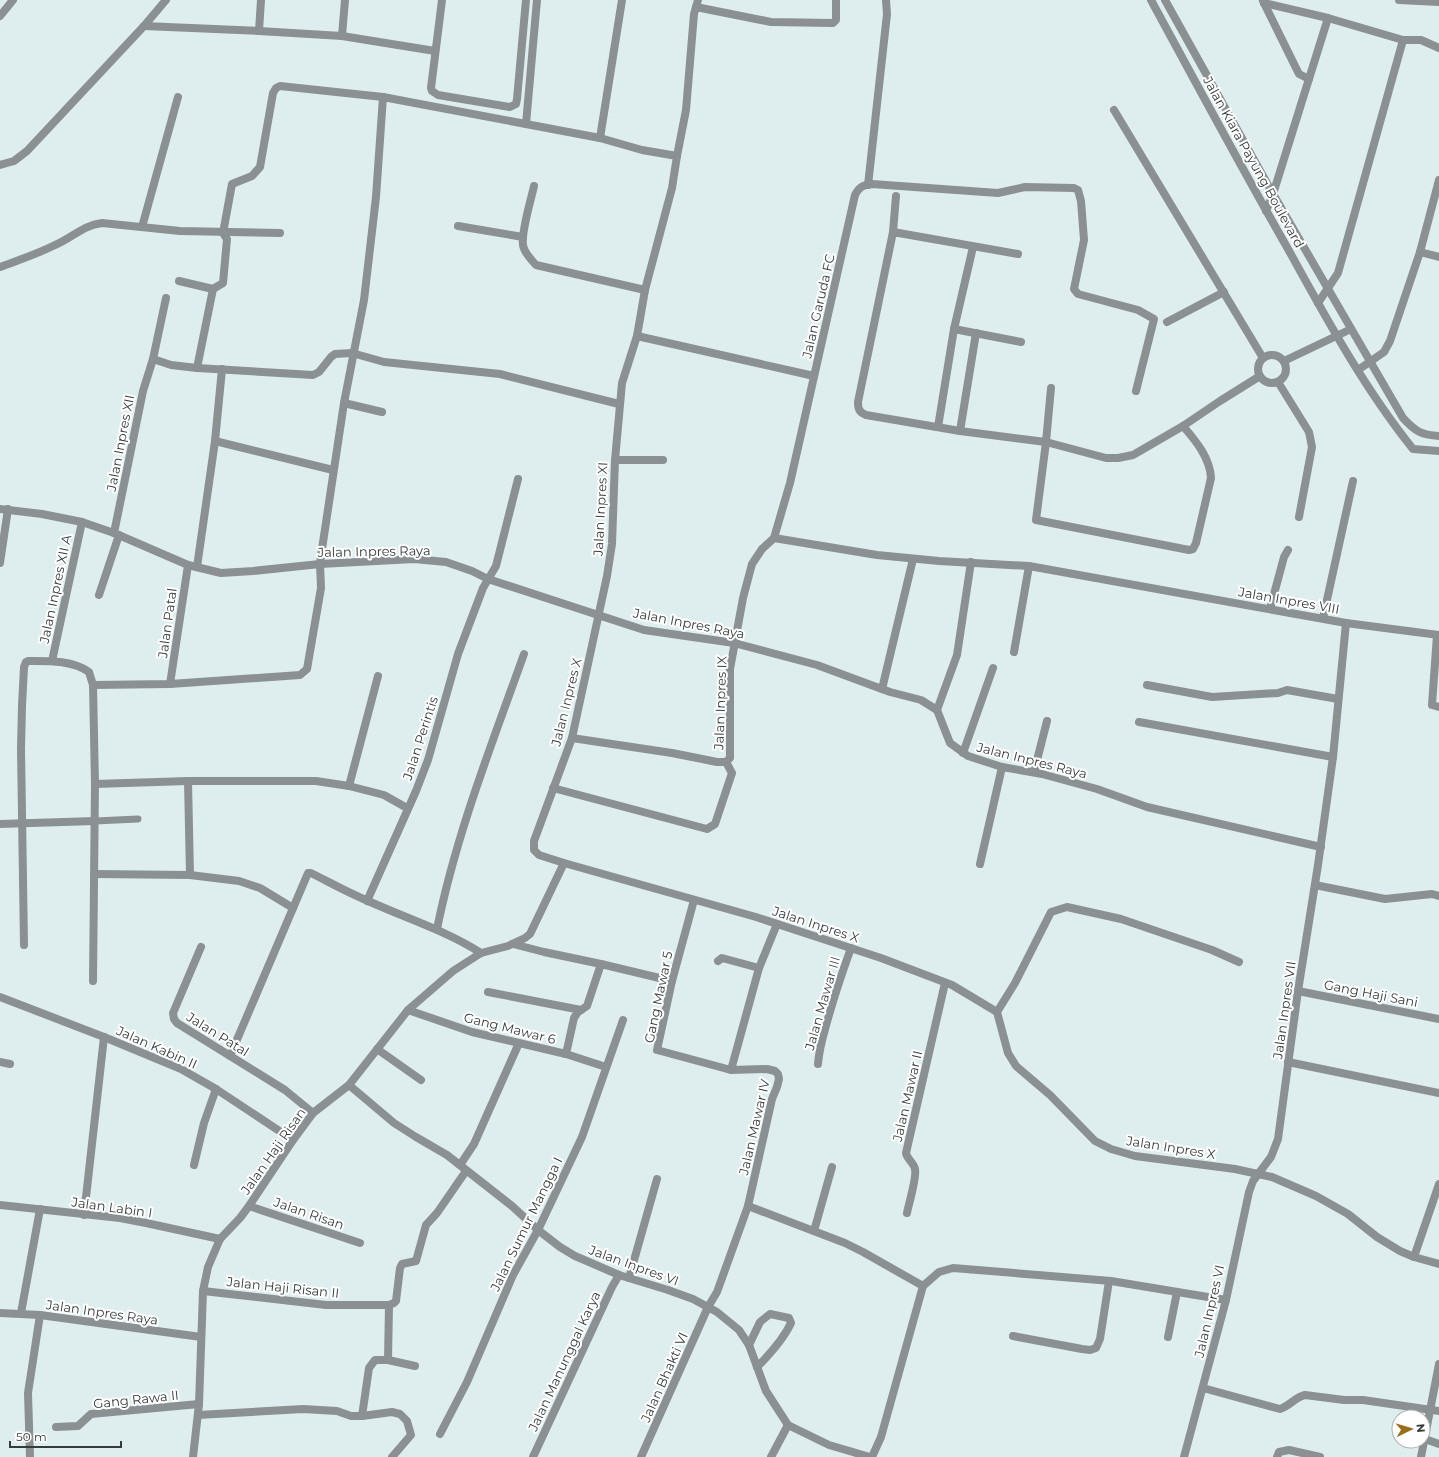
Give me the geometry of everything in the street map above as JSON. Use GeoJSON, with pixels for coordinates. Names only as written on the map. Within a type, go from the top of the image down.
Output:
{"type":"FeatureCollection","features":[{"type":"Feature","properties":{"kind":"street"},"geometry":{"type":"LineString","coordinates":[[0,16],[13,0]]}},
{"type":"Feature","properties":{"kind":"street"},"geometry":{"type":"LineString","coordinates":[[0,165],[14,161],[27,151],[144,26],[166,0]]}},
{"type":"Feature","properties":{"kind":"street"},"geometry":{"type":"LineString","coordinates":[[259,31],[261,0]]}},
{"type":"Feature","properties":{"kind":"street"},"geometry":{"type":"LineString","coordinates":[[342,36],[345,0]]}},
{"type":"Feature","properties":{"kind":"street"},"geometry":{"type":"LineString","coordinates":[[442,0],[431,88],[435,93],[510,107],[516,104],[518,99],[526,0]]}},
{"type":"Feature","properties":{"kind":"street"},"geometry":{"type":"LineString","coordinates":[[526,124],[537,0]]}},
{"type":"Feature","properties":{"kind":"street"},"geometry":{"type":"LineString","coordinates":[[600,138],[622,0]]}},
{"type":"Feature","properties":{"kind":"street"},"geometry":{"type":"LineString","coordinates":[[697,4],[771,22],[833,24],[836,20],[836,0]]}},
{"type":"Feature","properties":{"kind":"street"},"geometry":{"type":"LineString","coordinates":[[886,0],[887,14],[868,185],[998,193],[1025,187],[1074,188],[1078,190],[1081,195],[1084,240],[1074,289],[1078,294],[1138,310],[1154,319],[1136,391]]}},
{"type":"Feature","properties":{"kind":"street","name":"Jalan Kiara Payung Boulevard"},"geometry":{"type":"LineString","coordinates":[[1151,0],[1266,211],[1358,370],[1395,425],[1414,449],[1439,451]]}},
{"type":"Feature","properties":{"kind":"street","name":"Jalan Kiara Payung Boulevard"},"geometry":{"type":"LineString","coordinates":[[1165,0],[1273,194],[1403,418],[1414,430],[1426,435],[1439,436]]}},
{"type":"Feature","properties":{"kind":"street"},"geometry":{"type":"LineString","coordinates":[[1399,0],[1439,2]]}},
{"type":"Feature","properties":{"kind":"street"},"geometry":{"type":"LineString","coordinates":[[1263,2],[1299,74],[1309,79]]}},
{"type":"Feature","properties":{"kind":"street"},"geometry":{"type":"LineString","coordinates":[[1263,2],[1328,18],[1403,40],[1421,40],[1439,48]]}},
{"type":"Feature","properties":{"kind":"street","name":"Jalan Inpres XI"},"geometry":{"type":"LineString","coordinates":[[598,615],[607,576],[612,544],[615,460],[622,383],[637,336],[645,290],[672,188],[676,156],[686,110],[697,4]]}},
{"type":"Feature","properties":{"kind":"street"},"geometry":{"type":"LineString","coordinates":[[1266,211],[1273,194],[1328,18]]}},
{"type":"Feature","properties":{"kind":"street"},"geometry":{"type":"LineString","coordinates":[[144,26],[342,36],[435,51]]}},
{"type":"Feature","properties":{"kind":"street"},"geometry":{"type":"LineString","coordinates":[[1318,303],[1338,273],[1403,40]]}},
{"type":"Feature","properties":{"kind":"street"},"geometry":{"type":"LineString","coordinates":[[180,281],[213,289],[223,283],[227,239],[223,233],[232,184],[252,176],[260,167],[273,93],[276,88],[280,86],[383,97],[600,138],[642,150],[676,156]]}},
{"type":"Feature","properties":{"kind":"street"},"geometry":{"type":"LineString","coordinates":[[142,227],[178,97]]}},
{"type":"Feature","properties":{"kind":"street"},"geometry":{"type":"LineString","coordinates":[[93,685],[170,684],[300,675],[307,669],[321,588],[320,564],[333,470],[352,353],[364,300],[374,213],[383,97]]}},
{"type":"Feature","properties":{"kind":"street"},"geometry":{"type":"LineString","coordinates":[[1114,110],[1263,358]]}},
{"type":"Feature","properties":{"kind":"street"},"geometry":{"type":"LineString","coordinates":[[1358,370],[1384,352],[1390,341],[1420,252],[1439,180]]}},
{"type":"Feature","properties":{"kind":"street","name":"Jalan Garuda FC"},"geometry":{"type":"LineString","coordinates":[[734,643],[743,598],[752,564],[762,549],[774,538],[790,483],[855,195],[858,188],[868,185]]}},
{"type":"Feature","properties":{"kind":"street"},"geometry":{"type":"LineString","coordinates":[[534,186],[523,237],[523,246],[528,256],[536,265],[645,290]]}},
{"type":"Feature","properties":{"kind":"street"},"geometry":{"type":"LineString","coordinates":[[896,196],[893,232],[858,402],[858,408],[866,415],[960,431],[1046,442],[1106,458],[1118,458],[1132,455],[1183,426],[1260,376]]}},
{"type":"Feature","properties":{"kind":"street"},"geometry":{"type":"LineString","coordinates":[[0,267],[28,258],[57,244],[85,227],[94,224],[223,233],[280,233]]}},
{"type":"Feature","properties":{"kind":"street"},"geometry":{"type":"LineString","coordinates":[[458,226],[523,237]]}},
{"type":"Feature","properties":{"kind":"street"},"geometry":{"type":"LineString","coordinates":[[893,232],[1018,254]]}},
{"type":"Feature","properties":{"kind":"street"},"geometry":{"type":"LineString","coordinates":[[938,427],[954,329],[973,247]]}},
{"type":"Feature","properties":{"kind":"street"},"geometry":{"type":"LineString","coordinates":[[1420,252],[1439,257]]}},
{"type":"Feature","properties":{"kind":"street"},"geometry":{"type":"LineString","coordinates":[[197,368],[213,289]]}},
{"type":"Feature","properties":{"kind":"street"},"geometry":{"type":"LineString","coordinates":[[1167,322],[1224,292]]}},
{"type":"Feature","properties":{"kind":"street","name":"Jalan Inpres XII"},"geometry":{"type":"LineString","coordinates":[[99,594],[117,534],[143,391],[153,359],[166,298]]}},
{"type":"Feature","properties":{"kind":"street"},"geometry":{"type":"LineString","coordinates":[[954,329],[1021,342]]}},
{"type":"Feature","properties":{"kind":"street"},"geometry":{"type":"LineString","coordinates":[[1284,361],[1350,329]]}},
{"type":"Feature","properties":{"kind":"street"},"geometry":{"type":"LineString","coordinates":[[960,431],[976,333]]}},
{"type":"Feature","properties":{"kind":"street"},"geometry":{"type":"LineString","coordinates":[[637,336],[814,376]]}},
{"type":"Feature","properties":{"kind":"street"},"geometry":{"type":"LineString","coordinates":[[153,359],[171,365],[197,368],[313,375],[319,372],[335,354],[352,353],[384,362],[500,374],[619,404]]}},
{"type":"Feature","properties":{"kind":"street"},"geometry":{"type":"LineString","coordinates":[[1270,354],[1278,356],[1284,361],[1286,369],[1284,376],[1278,382],[1271,383],[1265,381],[1260,376],[1258,370],[1259,363],[1263,358],[1270,354]]}},
{"type":"Feature","properties":{"kind":"street"},"geometry":{"type":"LineString","coordinates":[[197,567],[215,441],[222,369]]}},
{"type":"Feature","properties":{"kind":"street"},"geometry":{"type":"LineString","coordinates":[[1278,382],[1309,432],[1311,439],[1312,447],[1298,517]]}},
{"type":"Feature","properties":{"kind":"street"},"geometry":{"type":"LineString","coordinates":[[1050,388],[1046,442],[1036,520],[1189,550],[1193,549],[1196,543],[1211,478],[1211,471],[1208,462],[1196,441],[1183,426]]}},
{"type":"Feature","properties":{"kind":"street"},"geometry":{"type":"LineString","coordinates":[[344,403],[382,412]]}},
{"type":"Feature","properties":{"kind":"street"},"geometry":{"type":"LineString","coordinates":[[215,441],[333,470]]}},
{"type":"Feature","properties":{"kind":"street"},"geometry":{"type":"LineString","coordinates":[[615,460],[663,460]]}},
{"type":"Feature","properties":{"kind":"street","name":"Jalan Perintis"},"geometry":{"type":"LineString","coordinates":[[367,900],[428,760],[458,654],[483,588],[496,566],[518,479]]}},
{"type":"Feature","properties":{"kind":"street"},"geometry":{"type":"LineString","coordinates":[[1323,618],[1353,481]]}},
{"type":"Feature","properties":{"kind":"street"},"geometry":{"type":"LineString","coordinates":[[0,563],[4,509]]}},
{"type":"Feature","properties":{"kind":"street","name":"Jalan Inpres Raya"},"geometry":{"type":"LineString","coordinates":[[4,509],[42,514],[82,522],[117,534],[188,565],[221,573],[320,564],[414,559],[446,562],[472,571],[488,579],[644,630],[734,643],[817,665],[882,689],[920,700],[937,710],[950,743],[968,756],[1096,789],[1146,807],[1321,847]]}},
{"type":"Feature","properties":{"kind":"street","name":"Jalan Inpres XII A"},"geometry":{"type":"LineString","coordinates":[[52,661],[82,522]]}},
{"type":"Feature","properties":{"kind":"street","name":"Jalan Inpres VIII"},"geometry":{"type":"LineString","coordinates":[[774,538],[877,555],[913,559],[1028,566],[1346,622],[1333,757],[1321,847]]}},
{"type":"Feature","properties":{"kind":"street"},"geometry":{"type":"LineString","coordinates":[[1270,609],[1284,557],[1288,550]]}},
{"type":"Feature","properties":{"kind":"street"},"geometry":{"type":"LineString","coordinates":[[882,689],[913,559]]}},
{"type":"Feature","properties":{"kind":"street"},"geometry":{"type":"LineString","coordinates":[[937,710],[957,655],[971,562]]}},
{"type":"Feature","properties":{"kind":"street","name":"Jalan Patal"},"geometry":{"type":"LineString","coordinates":[[170,684],[188,565]]}},
{"type":"Feature","properties":{"kind":"street"},"geometry":{"type":"LineString","coordinates":[[1014,652],[1028,566]]}},
{"type":"Feature","properties":{"kind":"street","name":"Jalan Inpres X"},"geometry":{"type":"LineString","coordinates":[[598,615],[572,738],[534,841],[534,850],[539,855],[777,924],[880,958],[958,988],[997,1012],[1008,1052],[1016,1066],[1050,1095],[1095,1141],[1112,1150],[1135,1156],[1260,1173]]}},
{"type":"Feature","properties":{"kind":"street"},"geometry":{"type":"LineString","coordinates":[[1346,622],[1438,635],[1432,705],[1439,707]]}},
{"type":"Feature","properties":{"kind":"street","name":"Jalan Inpres IX"},"geometry":{"type":"LineString","coordinates":[[726,762],[730,758],[730,668],[734,643]]}},
{"type":"Feature","properties":{"kind":"street"},"geometry":{"type":"LineString","coordinates":[[437,929],[443,900],[462,831],[524,654]]}},
{"type":"Feature","properties":{"kind":"street"},"geometry":{"type":"LineString","coordinates":[[24,945],[22,706],[24,667],[28,661],[52,661],[81,666],[89,672],[93,685],[95,784],[93,981]]}},
{"type":"Feature","properties":{"kind":"street"},"geometry":{"type":"LineString","coordinates":[[964,753],[993,668]]}},
{"type":"Feature","properties":{"kind":"street"},"geometry":{"type":"LineString","coordinates":[[349,786],[378,676]]}},
{"type":"Feature","properties":{"kind":"street"},"geometry":{"type":"LineString","coordinates":[[1147,684],[1212,697],[1278,693],[1287,690],[1338,699]]}},
{"type":"Feature","properties":{"kind":"street"},"geometry":{"type":"LineString","coordinates":[[1034,772],[1047,722]]}},
{"type":"Feature","properties":{"kind":"street"},"geometry":{"type":"LineString","coordinates":[[1139,722],[1333,757]]}},
{"type":"Feature","properties":{"kind":"street"},"geometry":{"type":"LineString","coordinates":[[553,788],[707,829],[715,824],[732,773],[726,762],[717,762],[672,753],[572,738]]}},
{"type":"Feature","properties":{"kind":"street"},"geometry":{"type":"LineString","coordinates":[[980,864],[1002,766]]}},
{"type":"Feature","properties":{"kind":"street"},"geometry":{"type":"LineString","coordinates":[[95,784],[298,780],[349,786],[384,795],[407,808]]}},
{"type":"Feature","properties":{"kind":"street"},"geometry":{"type":"LineString","coordinates":[[188,781],[190,875]]}},
{"type":"Feature","properties":{"kind":"street"},"geometry":{"type":"LineString","coordinates":[[0,824],[95,821]]}},
{"type":"Feature","properties":{"kind":"street","name":"Jalan Inpres VII"},"geometry":{"type":"LineString","coordinates":[[1260,1173],[1271,1156],[1278,1139],[1298,991],[1321,847]]}},
{"type":"Feature","properties":{"kind":"street","name":"Jalan Haji Risan"},"geometry":{"type":"LineString","coordinates":[[193,1457],[199,1404],[203,1291],[208,1267],[220,1239],[249,1206],[313,1113],[349,1086],[408,1010],[453,971],[481,953],[513,944],[530,934],[564,863]]}},
{"type":"Feature","properties":{"kind":"street"},"geometry":{"type":"LineString","coordinates":[[230,1056],[308,873],[311,873],[367,900],[437,929],[464,942],[481,953]]}},
{"type":"Feature","properties":{"kind":"street"},"geometry":{"type":"LineString","coordinates":[[94,874],[190,875],[239,880],[260,888],[293,908]]}},
{"type":"Feature","properties":{"kind":"street"},"geometry":{"type":"LineString","coordinates":[[1315,885],[1385,899],[1432,894],[1439,896]]}},
{"type":"Feature","properties":{"kind":"street","name":"Gang Mawar 5"},"geometry":{"type":"LineString","coordinates":[[694,900],[672,981],[657,1050],[730,1070]]}},
{"type":"Feature","properties":{"kind":"street"},"geometry":{"type":"LineString","coordinates":[[997,1012],[1015,983],[1051,912],[1067,907],[1122,919],[1212,950],[1239,962]]}},
{"type":"Feature","properties":{"kind":"street"},"geometry":{"type":"LineString","coordinates":[[730,1070],[759,968],[777,924]]}},
{"type":"Feature","properties":{"kind":"street"},"geometry":{"type":"LineString","coordinates":[[513,944],[672,981]]}},
{"type":"Feature","properties":{"kind":"street","name":"Jalan Patal"},"geometry":{"type":"LineString","coordinates":[[201,947],[173,1013],[174,1019],[177,1023],[285,1090],[313,1113]]}},
{"type":"Feature","properties":{"kind":"street","name":"Jalan Mawar III"},"geometry":{"type":"LineString","coordinates":[[818,1064],[818,1051],[838,984],[851,948]]}},
{"type":"Feature","properties":{"kind":"street"},"geometry":{"type":"LineString","coordinates":[[718,961],[722,958],[759,968]]}},
{"type":"Feature","properties":{"kind":"street"},"geometry":{"type":"LineString","coordinates":[[566,1054],[574,1018],[578,1012],[587,1006],[601,964]]}},
{"type":"Feature","properties":{"kind":"street","name":"Jalan Mawar II"},"geometry":{"type":"LineString","coordinates":[[907,1213],[915,1176],[915,1168],[907,1157],[906,1153],[945,983]]}},
{"type":"Feature","properties":{"kind":"street","name":"Gang Haji Sani"},"geometry":{"type":"LineString","coordinates":[[1298,991],[1439,1019]]}},
{"type":"Feature","properties":{"kind":"street"},"geometry":{"type":"LineString","coordinates":[[488,992],[581,1010]]}},
{"type":"Feature","properties":{"kind":"street","name":"Jalan Kabin II"},"geometry":{"type":"LineString","coordinates":[[0,997],[104,1037],[181,1069],[293,1140]]}},
{"type":"Feature","properties":{"kind":"street","name":"Gang Mawar 6"},"geometry":{"type":"LineString","coordinates":[[408,1010],[472,1032],[566,1054],[606,1067]]}},
{"type":"Feature","properties":{"kind":"street","name":"Jalan Sumur Mangga I"},"geometry":{"type":"LineString","coordinates":[[440,1434],[467,1382],[513,1275],[538,1230],[582,1137],[622,1020]]}},
{"type":"Feature","properties":{"kind":"street"},"geometry":{"type":"LineString","coordinates":[[84,1215],[104,1037]]}},
{"type":"Feature","properties":{"kind":"street"},"geometry":{"type":"LineString","coordinates":[[460,1165],[474,1144],[519,1043]]}},
{"type":"Feature","properties":{"kind":"street"},"geometry":{"type":"LineString","coordinates":[[377,1049],[422,1080]]}},
{"type":"Feature","properties":{"kind":"street"},"geometry":{"type":"LineString","coordinates":[[0,1062],[10,1064]]}},
{"type":"Feature","properties":{"kind":"street"},"geometry":{"type":"LineString","coordinates":[[1288,1062],[1439,1093]]}},
{"type":"Feature","properties":{"kind":"street","name":"Jalan Mawar IV"},"geometry":{"type":"LineString","coordinates":[[708,1307],[717,1292],[748,1206],[772,1099],[779,1079],[778,1074],[775,1071],[730,1070]]}},
{"type":"Feature","properties":{"kind":"street","name":"Jalan Inpres VI"},"geometry":{"type":"LineString","coordinates":[[349,1086],[394,1123],[447,1155],[512,1206],[538,1230],[575,1256],[619,1275],[693,1299],[717,1312],[739,1330],[749,1345],[766,1391],[788,1424],[829,1445],[871,1457]]}},
{"type":"Feature","properties":{"kind":"street"},"geometry":{"type":"LineString","coordinates":[[194,1165],[204,1123],[216,1090]]}},
{"type":"Feature","properties":{"kind":"street"},"geometry":{"type":"LineString","coordinates":[[814,1231],[832,1167]]}},
{"type":"Feature","properties":{"kind":"street"},"geometry":{"type":"LineString","coordinates":[[388,1360],[389,1305],[396,1301],[400,1268],[402,1264],[416,1261],[426,1226],[466,1171]]}},
{"type":"Feature","properties":{"kind":"street"},"geometry":{"type":"LineString","coordinates":[[1260,1173],[1283,1181],[1329,1203],[1348,1214],[1377,1237],[1400,1251],[1414,1257],[1439,1264]]}},
{"type":"Feature","properties":{"kind":"street","name":"Jalan Inpres VI"},"geometry":{"type":"LineString","coordinates":[[1184,1457],[1226,1300],[1249,1192],[1253,1181],[1260,1173]]}},
{"type":"Feature","properties":{"kind":"street"},"geometry":{"type":"LineString","coordinates":[[629,1278],[658,1179]]}},
{"type":"Feature","properties":{"kind":"street"},"geometry":{"type":"LineString","coordinates":[[1414,1257],[1439,1184]]}},
{"type":"Feature","properties":{"kind":"street","name":"Jalan Labin I"},"geometry":{"type":"LineString","coordinates":[[0,1204],[146,1222],[220,1239]]}},
{"type":"Feature","properties":{"kind":"street","name":"Jalan Risan"},"geometry":{"type":"LineString","coordinates":[[249,1206],[360,1243]]}},
{"type":"Feature","properties":{"kind":"street"},"geometry":{"type":"LineString","coordinates":[[748,1206],[814,1231],[863,1252],[923,1286]]}},
{"type":"Feature","properties":{"kind":"street"},"geometry":{"type":"LineString","coordinates":[[21,1313],[40,1209]]}},
{"type":"Feature","properties":{"kind":"street"},"geometry":{"type":"LineString","coordinates":[[871,1457],[881,1437],[923,1286],[939,1272],[953,1268],[1109,1281],[1226,1300]]}},
{"type":"Feature","properties":{"kind":"street","name":"Jalan Manunggal Karya"},"geometry":{"type":"LineString","coordinates":[[533,1457],[612,1287],[619,1275]]}},
{"type":"Feature","properties":{"kind":"street"},"geometry":{"type":"LineString","coordinates":[[1013,1336],[1082,1349],[1090,1350],[1096,1348],[1100,1339],[1109,1281]]}},
{"type":"Feature","properties":{"kind":"street","name":"Jalan Haji Risan II"},"geometry":{"type":"LineString","coordinates":[[203,1291],[326,1305],[389,1305]]}},
{"type":"Feature","properties":{"kind":"street"},"geometry":{"type":"LineString","coordinates":[[1168,1337],[1177,1292]]}},
{"type":"Feature","properties":{"kind":"street","name":"Jalan Bhakti VI"},"geometry":{"type":"LineString","coordinates":[[641,1457],[708,1307]]}},
{"type":"Feature","properties":{"kind":"street","name":"Jalan Inpres Raya"},"geometry":{"type":"LineString","coordinates":[[0,1313],[21,1313],[201,1337]]}},
{"type":"Feature","properties":{"kind":"street"},"geometry":{"type":"LineString","coordinates":[[749,1345],[760,1322],[770,1314],[789,1318],[791,1323],[788,1330],[769,1355],[757,1367]]}},
{"type":"Feature","properties":{"kind":"street"},"geometry":{"type":"LineString","coordinates":[[30,1457],[28,1393],[40,1316]]}},
{"type":"Feature","properties":{"kind":"street"},"geometry":{"type":"LineString","coordinates":[[362,1416],[369,1368],[375,1360],[388,1360],[415,1366]]}},
{"type":"Feature","properties":{"kind":"street"},"geometry":{"type":"LineString","coordinates":[[1203,1388],[1280,1409],[1292,1403],[1299,1396],[1305,1395],[1344,1400],[1363,1400],[1430,1409],[1439,1364]]}},
{"type":"Feature","properties":{"kind":"street","name":"Gang Rawa II"},"geometry":{"type":"LineString","coordinates":[[56,1427],[78,1426],[91,1414],[199,1404]]}},
{"type":"Feature","properties":{"kind":"street"},"geometry":{"type":"LineString","coordinates":[[198,1414],[303,1409],[337,1411],[352,1416],[392,1412],[400,1414],[407,1421],[410,1435],[392,1457]]}},
{"type":"Feature","properties":{"kind":"street"},"geometry":{"type":"LineString","coordinates":[[770,1457],[788,1424]]}},
{"type":"Feature","properties":{"kind":"street"},"geometry":{"type":"LineString","coordinates":[[777,1457],[778,1444]]}},
{"type":"Feature","properties":{"kind":"street"},"geometry":{"type":"LineString","coordinates":[[1276,1457],[1279,1452],[1289,1450],[1320,1457]]}},
{"type":"Feature","properties":{"kind":"lane"},"geometry":{"type":"LineString","coordinates":[[95,821],[138,818]]}}]}
